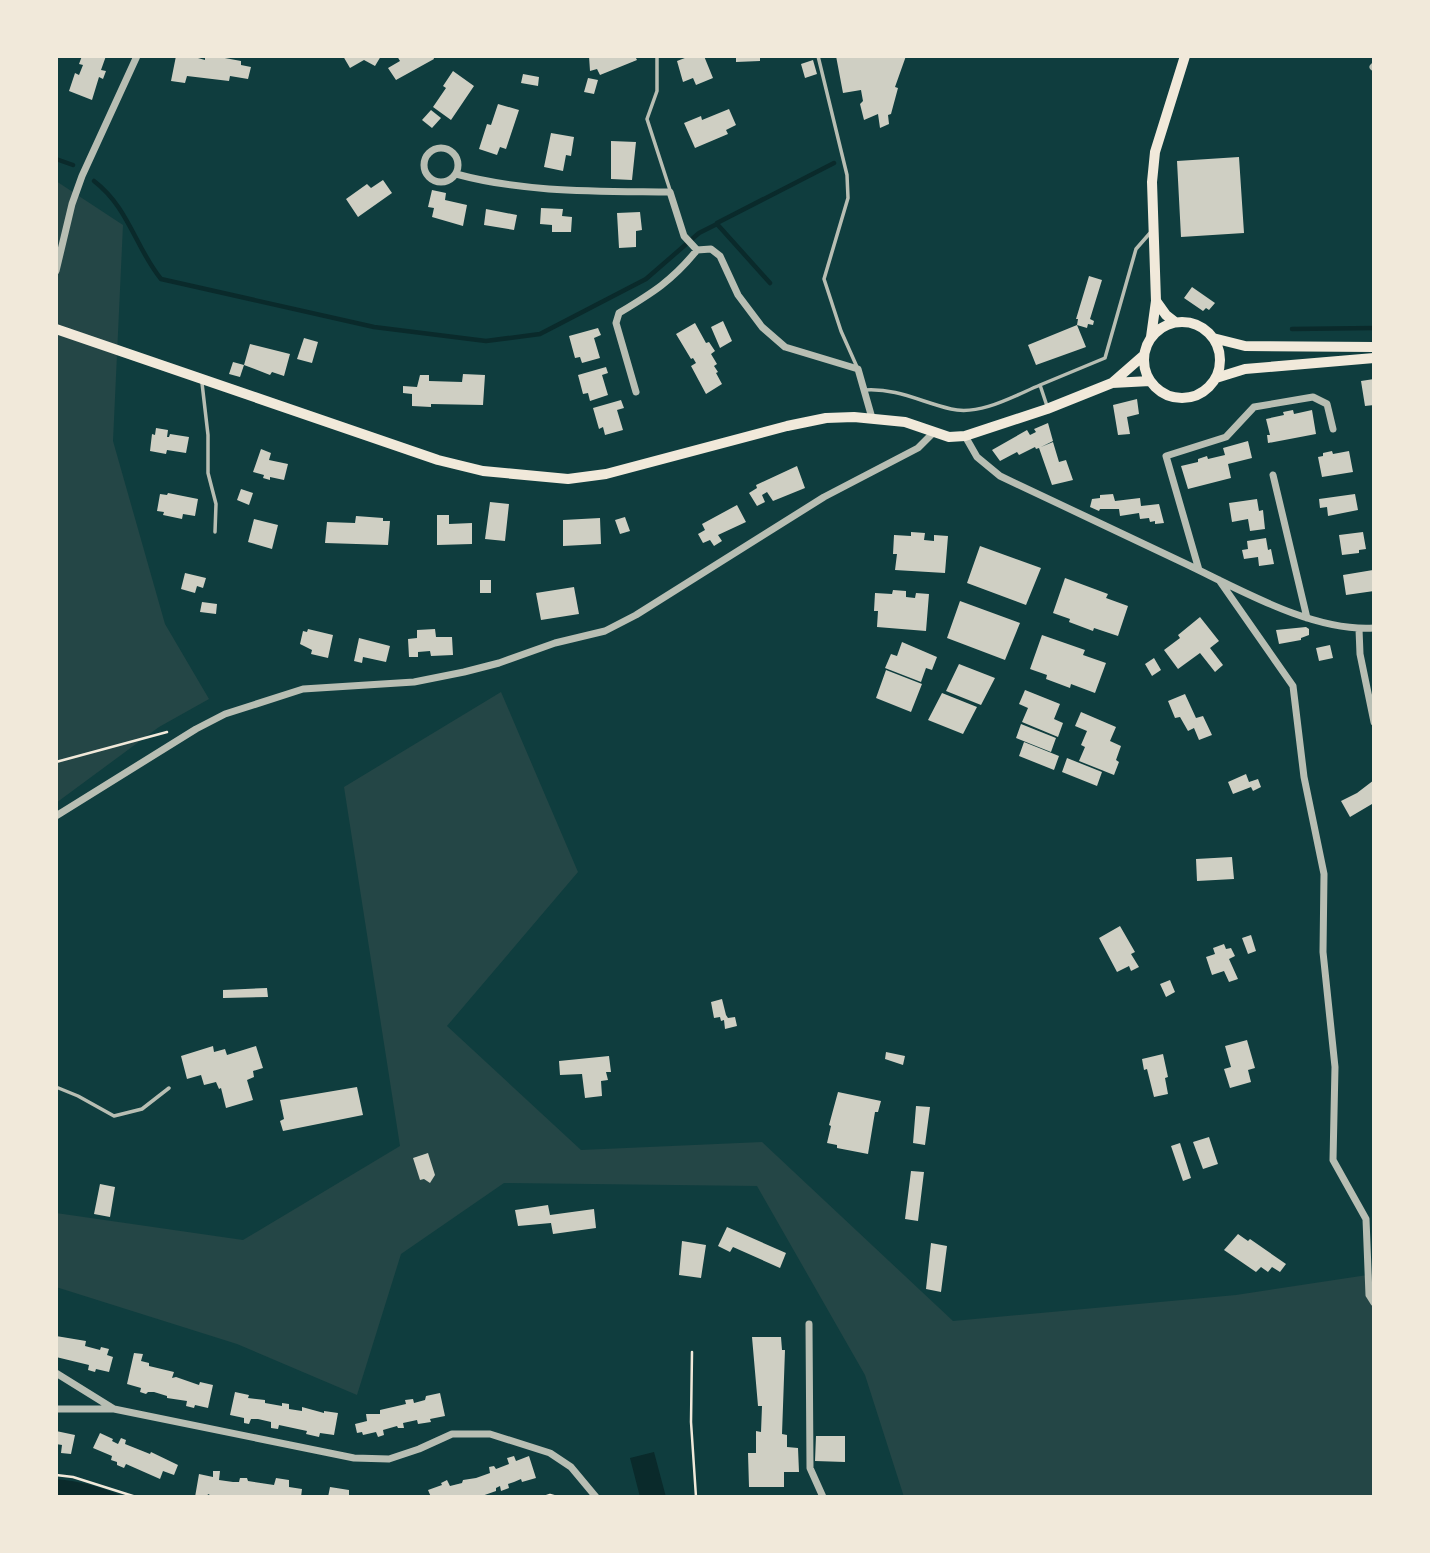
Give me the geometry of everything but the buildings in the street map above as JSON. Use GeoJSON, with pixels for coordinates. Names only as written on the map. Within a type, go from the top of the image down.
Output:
{"type":"FeatureCollection","features":[{"type":"Feature","properties":{"kind":"main road"},"geometry":{"type":"LineString","coordinates":[[1185,56],[1155,152],[1152,182],[1156,301],[1151,337],[1144,355],[1150,381],[1165,394],[1184,398],[1202,392],[1216,378],[1245,369],[1374,358]]}},
{"type":"Feature","properties":{"kind":"main road"},"geometry":{"type":"LineString","coordinates":[[1156,301],[1175,322]]}},
{"type":"Feature","properties":{"kind":"main road"},"geometry":{"type":"LineString","coordinates":[[1151,337],[1158,330],[1175,322],[1196,324],[1213,338],[1245,346],[1374,347]]}},
{"type":"Feature","properties":{"kind":"main road"},"geometry":{"type":"LineString","coordinates":[[56,329],[438,460],[483,471],[558,478],[606,474],[826,418],[872,418],[905,422],[950,437],[965,436],[1047,409],[1112,383],[1150,381]]}},
{"type":"Feature","properties":{"kind":"main road"},"geometry":{"type":"LineString","coordinates":[[1213,338],[1220,357],[1216,378]]}},
{"type":"Feature","properties":{"kind":"main road"},"geometry":{"type":"LineString","coordinates":[[1112,383],[1144,355]]}},
{"type":"Feature","properties":{"kind":"street"},"geometry":{"type":"LineString","coordinates":[[56,271],[72,204],[82,176],[137,56]]}},
{"type":"Feature","properties":{"kind":"street"},"geometry":{"type":"LineString","coordinates":[[437,148],[450,150],[458,160],[456,173],[446,181],[433,180],[425,169],[426,156],[437,148]]}},
{"type":"Feature","properties":{"kind":"street"},"geometry":{"type":"LineString","coordinates":[[456,173],[489,183],[538,189],[670,192],[684,236],[695,248],[711,249],[720,256],[738,295],[762,327],[785,347],[858,369],[872,418]]}},
{"type":"Feature","properties":{"kind":"street"},"geometry":{"type":"LineString","coordinates":[[636,392],[616,323],[619,313],[661,288],[681,270],[695,248]]}},
{"type":"Feature","properties":{"kind":"street"},"geometry":{"type":"LineString","coordinates":[[1199,570],[1166,456],[1226,437],[1254,407],[1313,397],[1327,404],[1333,429]]}},
{"type":"Feature","properties":{"kind":"street"},"geometry":{"type":"LineString","coordinates":[[56,816],[225,714],[303,689],[414,682],[464,672],[555,643],[605,631],[636,615],[824,497],[918,447],[933,433]]}},
{"type":"Feature","properties":{"kind":"street"},"geometry":{"type":"LineString","coordinates":[[965,436],[977,457],[1000,477],[1219,580],[1307,618],[1337,627],[1374,628]]}},
{"type":"Feature","properties":{"kind":"street"},"geometry":{"type":"LineString","coordinates":[[1273,475],[1307,618]]}},
{"type":"Feature","properties":{"kind":"street"},"geometry":{"type":"LineString","coordinates":[[1219,580],[1293,686],[1304,777],[1324,874],[1323,952],[1335,1067],[1333,1160],[1366,1219],[1369,1295],[1374,1303]]}},
{"type":"Feature","properties":{"kind":"street"},"geometry":{"type":"LineString","coordinates":[[1359,629],[1360,654],[1374,722]]}},
{"type":"Feature","properties":{"kind":"street"},"geometry":{"type":"LineString","coordinates":[[809,1324],[810,1468],[823,1497]]}},
{"type":"Feature","properties":{"kind":"street"},"geometry":{"type":"LineString","coordinates":[[56,1373],[114,1409]]}},
{"type":"Feature","properties":{"kind":"street"},"geometry":{"type":"LineString","coordinates":[[56,1409],[114,1409],[354,1458],[389,1459],[452,1434],[490,1434],[551,1453],[571,1467],[596,1497]]}},
{"type":"Feature","properties":{"kind":"lane"},"geometry":{"type":"LineString","coordinates":[[657,56],[657,91],[647,119],[670,192]]}},
{"type":"Feature","properties":{"kind":"lane"},"geometry":{"type":"LineString","coordinates":[[818,56],[847,175],[848,198],[824,279],[841,331],[858,369]]}},
{"type":"Feature","properties":{"kind":"lane"},"geometry":{"type":"LineString","coordinates":[[863,390],[883,389],[904,393],[952,410],[968,410],[987,407],[1105,358],[1136,249],[1154,229]]}},
{"type":"Feature","properties":{"kind":"lane"},"geometry":{"type":"LineString","coordinates":[[202,381],[208,435],[208,473],[216,504],[215,533]]}},
{"type":"Feature","properties":{"kind":"lane"},"geometry":{"type":"LineString","coordinates":[[1040,385],[1047,409]]}},
{"type":"Feature","properties":{"kind":"lane"},"geometry":{"type":"LineString","coordinates":[[56,1087],[79,1096],[114,1116],[142,1109],[169,1088]]}},
{"type":"Feature","properties":{"kind":"path"},"geometry":{"type":"LineString","coordinates":[[56,762],[177,729]]}},
{"type":"Feature","properties":{"kind":"path"},"geometry":{"type":"LineString","coordinates":[[692,1352],[691,1422],[696,1497]]}},
{"type":"Feature","properties":{"kind":"path"},"geometry":{"type":"LineString","coordinates":[[56,1475],[73,1477],[136,1497]]}},
{"type":"Feature","properties":{"kind":"path"},"geometry":{"type":"LineString","coordinates":[[544,1497],[557,1497]]}},
{"type":"Feature","properties":{"kind":"shaded area"},"geometry":{"type":"Polygon","coordinates":[[[56,181],[123,225],[113,441],[165,624],[209,699],[159,727],[56,803],[56,181]]]}},
{"type":"Feature","properties":{"kind":"shaded area"},"geometry":{"type":"Polygon","coordinates":[[[501,692],[578,872],[447,1026],[581,1150],[762,1142],[953,1321],[1236,1295],[1374,1274],[1374,1497],[904,1497],[865,1375],[757,1186],[504,1183],[401,1254],[357,1395],[237,1344],[56,1287],[56,1213],[243,1240],[400,1146],[344,787],[501,692]]]}},
{"type":"Feature","properties":{"kind":"shaded area"},"geometry":{"type":"Polygon","coordinates":[[[654,1452],[666,1497],[640,1497],[630,1458],[654,1452]]]}},
{"type":"Feature","properties":{"kind":"shaded area"},"geometry":{"type":"Polygon","coordinates":[[[56,1479],[91,1485],[124,1497],[56,1497],[56,1479]]]}},
{"type":"Feature","properties":{"kind":"waterway"},"geometry":{"type":"LineString","coordinates":[[56,159],[73,165]]}},
{"type":"Feature","properties":{"kind":"waterway"},"geometry":{"type":"LineString","coordinates":[[717,223],[834,163]]}},
{"type":"Feature","properties":{"kind":"waterway"},"geometry":{"type":"LineString","coordinates":[[94,181],[116,203],[161,279],[374,327],[486,341],[540,334],[646,279],[699,233],[717,224],[770,283]]}},
{"type":"Feature","properties":{"kind":"waterway"},"geometry":{"type":"LineString","coordinates":[[1292,329],[1374,328]]}}]}
